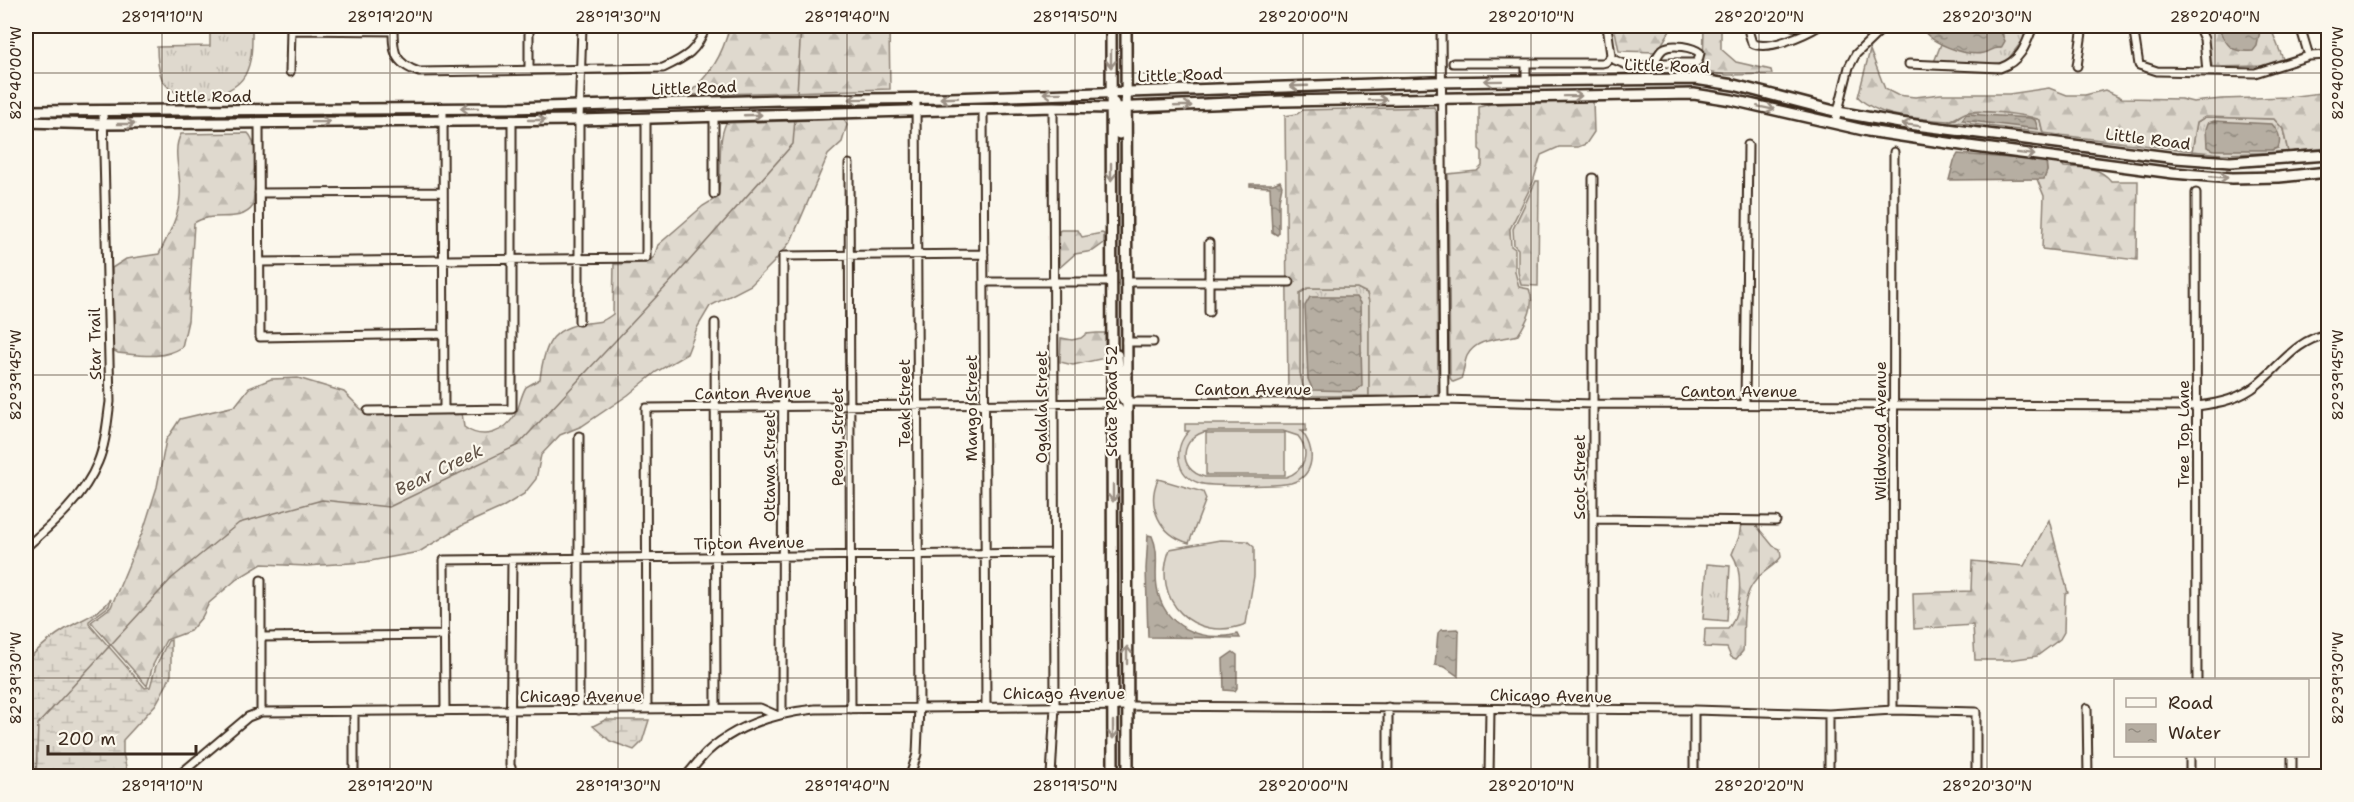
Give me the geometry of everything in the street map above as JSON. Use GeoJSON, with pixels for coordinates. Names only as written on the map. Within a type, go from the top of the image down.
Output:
{"type":"FeatureCollection","features":[{"type":"Feature","properties":{"kind":"main road","name":"State Road 52"},"geometry":{"type":"LineString","coordinates":[[1111,26],[1111,92],[1117,108],[1119,151],[1125,171],[1128,777]]}},
{"type":"Feature","properties":{"kind":"main road","name":"State Road 52"},"geometry":{"type":"LineString","coordinates":[[1113,777],[1112,226],[1117,108],[1125,92],[1126,26]]}},
{"type":"Feature","properties":{"kind":"main road","name":"Little Road"},"geometry":{"type":"LineString","coordinates":[[26,111],[443,109],[1442,82],[1695,79],[1734,85],[1838,112],[1900,123],[2176,158],[2230,162],[2328,156]]}},
{"type":"Feature","properties":{"kind":"main road","name":"Little Road"},"geometry":{"type":"LineString","coordinates":[[26,122],[103,124],[579,120],[1053,107],[1117,108],[1280,102],[1694,94],[1732,100],[1868,130],[1968,146],[2173,173],[2232,178],[2279,177],[2328,172]]}},
{"type":"Feature","properties":{"kind":"main road"},"geometry":{"type":"LineString","coordinates":[[1112,226],[1116,238],[1119,271],[1121,279],[1126,282],[1112,297]]}},
{"type":"Feature","properties":{"kind":"main road"},"geometry":{"type":"LineString","coordinates":[[1112,326],[1119,370],[1120,394],[1126,402]]}},
{"type":"Feature","properties":{"kind":"main road"},"geometry":{"type":"LineString","coordinates":[[1112,404],[1118,409],[1119,414],[1121,464],[1126,475]]}},
{"type":"Feature","properties":{"kind":"street"},"geometry":{"type":"LineString","coordinates":[[529,26],[529,70]]}},
{"type":"Feature","properties":{"kind":"street"},"geometry":{"type":"LineString","coordinates":[[579,321],[579,120],[582,26]]}},
{"type":"Feature","properties":{"kind":"street"},"geometry":{"type":"LineString","coordinates":[[290,72],[291,28],[393,28],[395,53],[404,67],[419,72],[663,68],[688,55],[699,43],[705,28],[685,26]]}},
{"type":"Feature","properties":{"kind":"street"},"geometry":{"type":"LineString","coordinates":[[1441,26],[1444,400]]}},
{"type":"Feature","properties":{"kind":"street"},"geometry":{"type":"LineString","coordinates":[[1607,26],[1610,58]]}},
{"type":"Feature","properties":{"kind":"street"},"geometry":{"type":"LineString","coordinates":[[1755,26],[1750,28],[1749,38],[1752,43],[1762,46],[1804,34],[1820,26]]}},
{"type":"Feature","properties":{"kind":"street"},"geometry":{"type":"LineString","coordinates":[[1793,26],[1803,26]]}},
{"type":"Feature","properties":{"kind":"street"},"geometry":{"type":"LineString","coordinates":[[1835,123],[1849,67],[1856,54],[1886,26]]}},
{"type":"Feature","properties":{"kind":"street"},"geometry":{"type":"LineString","coordinates":[[1909,64],[2000,68],[2010,64],[2018,57],[2033,26]]}},
{"type":"Feature","properties":{"kind":"street"},"geometry":{"type":"LineString","coordinates":[[2077,66],[2083,26]]}},
{"type":"Feature","properties":{"kind":"street"},"geometry":{"type":"LineString","coordinates":[[2133,26],[2139,65],[2157,71],[2255,73],[2309,56],[2328,55]]}},
{"type":"Feature","properties":{"kind":"street"},"geometry":{"type":"LineString","coordinates":[[2198,26],[2204,39],[2207,72]]}},
{"type":"Feature","properties":{"kind":"street"},"geometry":{"type":"LineString","coordinates":[[2300,26],[2309,56]]}},
{"type":"Feature","properties":{"kind":"street"},"geometry":{"type":"LineString","coordinates":[[1610,58],[1634,66],[1695,63],[1700,53],[1687,47],[1667,47],[1652,65]]}},
{"type":"Feature","properties":{"kind":"street"},"geometry":{"type":"LineString","coordinates":[[1453,63],[1602,63],[1610,58]]}},
{"type":"Feature","properties":{"kind":"street"},"geometry":{"type":"LineString","coordinates":[[1526,63],[1526,81]]}},
{"type":"Feature","properties":{"kind":"street","name":"Teak Street"},"geometry":{"type":"LineString","coordinates":[[910,777],[917,754],[919,707],[916,98]]}},
{"type":"Feature","properties":{"kind":"street","name":"Ogalala Street"},"geometry":{"type":"LineString","coordinates":[[1051,777],[1055,706],[1053,107]]}},
{"type":"Feature","properties":{"kind":"street"},"geometry":{"type":"LineString","coordinates":[[443,109],[444,410]]}},
{"type":"Feature","properties":{"kind":"street","name":"Mango Street"},"geometry":{"type":"LineString","coordinates":[[983,110],[986,707]]}},
{"type":"Feature","properties":{"kind":"street","name":"Star Trail"},"geometry":{"type":"LineString","coordinates":[[26,547],[57,521],[87,483],[98,462],[105,441],[110,396],[103,112]]}},
{"type":"Feature","properties":{"kind":"street"},"geometry":{"type":"LineString","coordinates":[[714,116],[714,194]]}},
{"type":"Feature","properties":{"kind":"street"},"geometry":{"type":"LineString","coordinates":[[260,262],[646,258],[646,118]]}},
{"type":"Feature","properties":{"kind":"street"},"geometry":{"type":"LineString","coordinates":[[368,411],[512,409],[512,120]]}},
{"type":"Feature","properties":{"kind":"street"},"geometry":{"type":"LineString","coordinates":[[259,123],[260,337],[444,334]]}},
{"type":"Feature","properties":{"kind":"street"},"geometry":{"type":"LineString","coordinates":[[1745,404],[1748,145]]}},
{"type":"Feature","properties":{"kind":"street","name":"Wildwood Avenue"},"geometry":{"type":"LineString","coordinates":[[1893,710],[1894,152]]}},
{"type":"Feature","properties":{"kind":"street","name":"Peony Street"},"geometry":{"type":"LineString","coordinates":[[849,165],[850,709]]}},
{"type":"Feature","properties":{"kind":"street","name":"Scot Street"},"geometry":{"type":"LineString","coordinates":[[1593,178],[1593,777]]}},
{"type":"Feature","properties":{"kind":"street"},"geometry":{"type":"LineString","coordinates":[[259,193],[443,192]]}},
{"type":"Feature","properties":{"kind":"street","name":"Tree Top Lane"},"geometry":{"type":"LineString","coordinates":[[2196,193],[2197,678]]}},
{"type":"Feature","properties":{"kind":"street"},"geometry":{"type":"LineString","coordinates":[[1209,243],[1209,312]]}},
{"type":"Feature","properties":{"kind":"street"},"geometry":{"type":"LineString","coordinates":[[850,256],[984,254]]}},
{"type":"Feature","properties":{"kind":"street","name":"Ottawa Street"},"geometry":{"type":"LineString","coordinates":[[779,714],[783,556],[783,256],[850,256]]}},
{"type":"Feature","properties":{"kind":"street"},"geometry":{"type":"LineString","coordinates":[[984,282],[1112,282]]}},
{"type":"Feature","properties":{"kind":"street"},"geometry":{"type":"LineString","coordinates":[[1126,282],[1290,282]]}},
{"type":"Feature","properties":{"kind":"street"},"geometry":{"type":"LineString","coordinates":[[715,323],[716,708]]}},
{"type":"Feature","properties":{"kind":"street","name":"Canton Avenue"},"geometry":{"type":"LineString","coordinates":[[1126,402],[1290,403],[1444,400],[1593,404],[2197,406],[2218,404],[2246,393],[2297,346],[2328,334]]}},
{"type":"Feature","properties":{"kind":"street"},"geometry":{"type":"LineString","coordinates":[[1126,342],[1153,342]]}},
{"type":"Feature","properties":{"kind":"street","name":"Canton Avenue"},"geometry":{"type":"LineString","coordinates":[[646,558],[646,408],[1112,404]]}},
{"type":"Feature","properties":{"kind":"street"},"geometry":{"type":"LineString","coordinates":[[579,436],[579,710]]}},
{"type":"Feature","properties":{"kind":"street"},"geometry":{"type":"LineString","coordinates":[[1593,519],[1776,521]]}},
{"type":"Feature","properties":{"kind":"street","name":"Tipton Avenue"},"geometry":{"type":"LineString","coordinates":[[445,635],[444,560],[1054,554]]}},
{"type":"Feature","properties":{"kind":"street"},"geometry":{"type":"LineString","coordinates":[[646,558],[647,709]]}},
{"type":"Feature","properties":{"kind":"street"},"geometry":{"type":"LineString","coordinates":[[512,560],[510,765],[514,777]]}},
{"type":"Feature","properties":{"kind":"street"},"geometry":{"type":"LineString","coordinates":[[178,777],[248,717],[261,712],[261,580]]}},
{"type":"Feature","properties":{"kind":"street"},"geometry":{"type":"LineString","coordinates":[[261,637],[445,635],[445,711]]}},
{"type":"Feature","properties":{"kind":"street","name":"Chicago Avenue"},"geometry":{"type":"LineString","coordinates":[[261,712],[760,708],[779,714],[815,709],[1128,706],[1694,710],[1829,714],[1893,710],[1976,712],[1976,777]]}},
{"type":"Feature","properties":{"kind":"street"},"geometry":{"type":"LineString","coordinates":[[1388,707],[1388,777]]}},
{"type":"Feature","properties":{"kind":"street"},"geometry":{"type":"LineString","coordinates":[[2088,708],[2088,777]]}},
{"type":"Feature","properties":{"kind":"street"},"geometry":{"type":"LineString","coordinates":[[1490,709],[1490,777]]}},
{"type":"Feature","properties":{"kind":"street"},"geometry":{"type":"LineString","coordinates":[[1694,710],[1694,777]]}},
{"type":"Feature","properties":{"kind":"street"},"geometry":{"type":"LineString","coordinates":[[354,712],[354,777]]}},
{"type":"Feature","properties":{"kind":"street"},"geometry":{"type":"LineString","coordinates":[[686,777],[708,751],[738,731],[779,714]]}},
{"type":"Feature","properties":{"kind":"street"},"geometry":{"type":"LineString","coordinates":[[1829,714],[1829,777]]}},
{"type":"Feature","properties":{"kind":"street"},"geometry":{"type":"LineString","coordinates":[[2190,757],[2190,777]]}},
{"type":"Feature","properties":{"kind":"street"},"geometry":{"type":"LineString","coordinates":[[2292,757],[2292,777]]}},
{"type":"Feature","properties":{"kind":"green space"},"geometry":{"type":"Polygon","coordinates":[[[210,26],[252,26],[251,57],[248,69],[238,83],[216,95],[191,97],[179,94],[169,88],[162,79],[157,47],[210,46],[210,26]]]}},
{"type":"Feature","properties":{"kind":"green space"},"geometry":{"type":"Polygon","coordinates":[[[730,26],[889,26],[890,89],[688,95],[715,64],[730,26]]]}},
{"type":"Feature","properties":{"kind":"green space"},"geometry":{"type":"Polygon","coordinates":[[[1614,26],[1673,26],[1657,52],[1619,51],[1614,26]]]}},
{"type":"Feature","properties":{"kind":"green space"},"geometry":{"type":"Polygon","coordinates":[[[1704,26],[1723,26],[1721,49],[1736,62],[1771,70],[1772,74],[1728,75],[1703,72],[1704,26]]]}},
{"type":"Feature","properties":{"kind":"green space"},"geometry":{"type":"Polygon","coordinates":[[[1998,26],[2028,26],[2023,40],[2006,62],[1984,65],[1934,62],[1941,44],[1968,50],[2001,48],[2003,34],[1998,26]]]}},
{"type":"Feature","properties":{"kind":"green space"},"geometry":{"type":"Polygon","coordinates":[[[2201,26],[2270,26],[2283,59],[2261,66],[2212,67],[2209,44],[2201,26]]]}},
{"type":"Feature","properties":{"kind":"green space"},"geometry":{"type":"Polygon","coordinates":[[[1870,50],[1885,89],[1897,95],[1915,97],[1941,94],[2009,94],[2049,88],[2067,95],[2085,95],[2105,90],[2122,98],[2181,99],[2193,102],[2288,97],[2328,92],[2328,148],[2288,152],[2283,129],[2274,119],[2205,117],[2197,122],[2192,151],[2043,133],[2040,120],[2002,113],[1971,112],[1948,121],[1900,116],[1877,110],[1858,97],[1870,50]]]}},
{"type":"Feature","properties":{"kind":"green space"},"geometry":{"type":"Polygon","coordinates":[[[1593,101],[1594,132],[1586,144],[1578,147],[1559,147],[1541,155],[1533,182],[1510,229],[1511,246],[1515,249],[1515,272],[1519,287],[1529,289],[1531,295],[1530,313],[1518,335],[1483,342],[1471,350],[1467,356],[1461,379],[1453,382],[1450,378],[1448,174],[1477,171],[1482,166],[1482,152],[1479,149],[1479,107],[1490,104],[1593,101]]]}},
{"type":"Feature","properties":{"kind":"green space"},"geometry":{"type":"Polygon","coordinates":[[[1434,107],[1436,113],[1438,395],[1432,398],[1369,396],[1369,302],[1367,293],[1357,288],[1308,288],[1300,293],[1300,373],[1305,396],[1288,396],[1285,116],[1297,114],[1303,110],[1434,107]]]}},
{"type":"Feature","properties":{"kind":"green space"},"geometry":{"type":"Polygon","coordinates":[[[1965,112],[2003,112],[2031,117],[2040,120],[2043,133],[1948,121],[1956,119],[1965,112]]]}},
{"type":"Feature","properties":{"kind":"green space"},"geometry":{"type":"Polygon","coordinates":[[[2205,117],[2274,119],[2283,129],[2288,152],[2223,154],[2192,151],[2197,122],[2205,117]]]}},
{"type":"Feature","properties":{"kind":"green space"},"geometry":{"type":"Polygon","coordinates":[[[844,119],[847,125],[842,142],[828,155],[791,241],[773,263],[751,285],[710,306],[697,328],[687,354],[656,372],[628,395],[582,426],[560,435],[541,455],[536,479],[524,494],[501,508],[463,525],[419,552],[365,562],[307,566],[262,564],[237,579],[209,603],[202,617],[190,631],[166,640],[153,665],[147,686],[91,622],[111,607],[144,528],[157,487],[166,440],[180,419],[235,406],[249,388],[271,379],[298,378],[344,392],[367,415],[462,413],[464,427],[471,431],[486,434],[500,430],[516,413],[526,387],[540,379],[544,357],[551,340],[565,329],[575,325],[598,322],[613,314],[614,264],[645,263],[654,257],[658,245],[703,206],[718,197],[721,140],[726,123],[844,119]]]}},
{"type":"Feature","properties":{"kind":"green space"},"geometry":{"type":"Polygon","coordinates":[[[248,133],[252,139],[256,157],[253,206],[241,215],[201,219],[194,223],[188,321],[182,347],[167,354],[151,356],[118,353],[113,350],[112,268],[126,259],[159,254],[178,211],[180,188],[177,148],[181,134],[248,133]]]}},
{"type":"Feature","properties":{"kind":"green space"},"geometry":{"type":"Polygon","coordinates":[[[2046,161],[2060,162],[2064,167],[2096,170],[2111,181],[2138,181],[2137,260],[2042,249],[2044,196],[2037,179],[2044,178],[2047,171],[2046,161]]]}},
{"type":"Feature","properties":{"kind":"green space"},"geometry":{"type":"Polygon","coordinates":[[[1536,181],[1539,181],[1538,286],[1521,285],[1518,272],[1518,249],[1514,245],[1513,229],[1536,181]]]}},
{"type":"Feature","properties":{"kind":"green space"},"geometry":{"type":"Polygon","coordinates":[[[1078,230],[1082,237],[1102,233],[1104,243],[1093,251],[1075,254],[1059,268],[1059,231],[1078,230]]]}},
{"type":"Feature","properties":{"kind":"green space"},"geometry":{"type":"Polygon","coordinates":[[[1308,288],[1357,288],[1367,293],[1369,302],[1369,396],[1305,396],[1300,373],[1300,293],[1308,288]]]}},
{"type":"Feature","properties":{"kind":"green space"},"geometry":{"type":"Polygon","coordinates":[[[1105,333],[1105,358],[1073,365],[1060,362],[1061,338],[1072,340],[1086,334],[1105,333]]]}},
{"type":"Feature","properties":{"kind":"green space"},"geometry":{"type":"Polygon","coordinates":[[[1185,424],[1306,424],[1306,431],[1301,431],[1311,453],[1309,468],[1299,479],[1284,484],[1230,486],[1199,483],[1185,474],[1179,460],[1180,445],[1189,431],[1185,431],[1185,424]],[[1208,431],[1192,439],[1185,453],[1186,461],[1189,468],[1205,477],[1286,477],[1298,470],[1304,460],[1304,448],[1298,436],[1283,431],[1208,431]]]}},
{"type":"Feature","properties":{"kind":"green space"},"geometry":{"type":"Polygon","coordinates":[[[1206,433],[1285,433],[1285,475],[1206,475],[1206,433]]]}},
{"type":"Feature","properties":{"kind":"green space"},"geometry":{"type":"Polygon","coordinates":[[[1158,479],[1203,492],[1206,499],[1189,543],[1170,533],[1158,518],[1154,499],[1158,479]]]}},
{"type":"Feature","properties":{"kind":"green space"},"geometry":{"type":"Polygon","coordinates":[[[2049,520],[2068,593],[2065,594],[2064,632],[2060,639],[2037,656],[2009,660],[1975,660],[1973,625],[1914,629],[1913,593],[1971,591],[1972,561],[2024,566],[2049,520]]]}},
{"type":"Feature","properties":{"kind":"green space"},"geometry":{"type":"Polygon","coordinates":[[[1741,524],[1755,524],[1773,546],[1780,549],[1781,557],[1751,587],[1745,604],[1743,651],[1736,659],[1731,657],[1727,648],[1704,647],[1705,629],[1728,629],[1736,613],[1739,581],[1736,561],[1732,554],[1739,537],[1741,524]]]}},
{"type":"Feature","properties":{"kind":"green space"},"geometry":{"type":"Polygon","coordinates":[[[1220,540],[1247,541],[1254,547],[1254,576],[1246,624],[1227,629],[1209,628],[1194,623],[1181,613],[1166,585],[1165,568],[1170,549],[1220,540]]]}},
{"type":"Feature","properties":{"kind":"green space"},"geometry":{"type":"Polygon","coordinates":[[[1707,564],[1730,566],[1727,621],[1703,619],[1707,564]]]}},
{"type":"Feature","properties":{"kind":"green space"},"geometry":{"type":"Polygon","coordinates":[[[111,599],[109,606],[89,621],[89,624],[145,688],[150,687],[156,666],[168,641],[171,640],[171,675],[167,684],[156,704],[123,740],[128,776],[26,776],[26,661],[56,635],[96,612],[111,599]]]}},
{"type":"Feature","properties":{"kind":"green space"},"geometry":{"type":"Polygon","coordinates":[[[607,719],[649,720],[642,742],[634,750],[610,741],[593,726],[607,719]]]}},
{"type":"Feature","properties":{"kind":"water"},"geometry":{"type":"Polygon","coordinates":[[[1921,26],[1998,26],[2005,41],[2001,48],[1984,53],[1968,53],[1939,43],[1931,38],[1921,26]]]}},
{"type":"Feature","properties":{"kind":"water"},"geometry":{"type":"Polygon","coordinates":[[[2217,26],[2261,26],[2257,46],[2253,51],[2234,49],[2226,43],[2217,26]]]}},
{"type":"Feature","properties":{"kind":"water"},"geometry":{"type":"Polygon","coordinates":[[[1966,114],[2030,118],[2035,120],[2038,129],[1962,120],[1966,114]]]}},
{"type":"Feature","properties":{"kind":"water"},"geometry":{"type":"Polygon","coordinates":[[[2214,121],[2272,124],[2279,135],[2278,148],[2272,150],[2214,150],[2207,147],[2206,129],[2208,123],[2214,121]]]}},
{"type":"Feature","properties":{"kind":"water"},"geometry":{"type":"Polygon","coordinates":[[[1958,154],[2046,161],[2047,171],[2044,179],[1949,180],[1958,154]]]}},
{"type":"Feature","properties":{"kind":"water"},"geometry":{"type":"Polygon","coordinates":[[[1280,181],[1282,186],[1277,235],[1272,232],[1270,187],[1250,186],[1250,184],[1273,184],[1280,181]]]}},
{"type":"Feature","properties":{"kind":"water"},"geometry":{"type":"Polygon","coordinates":[[[1310,297],[1356,297],[1360,303],[1362,386],[1355,391],[1313,390],[1308,379],[1305,306],[1310,297]]]}},
{"type":"Feature","properties":{"kind":"water"},"geometry":{"type":"Polygon","coordinates":[[[1148,535],[1152,536],[1154,542],[1157,587],[1167,612],[1176,622],[1198,634],[1224,636],[1238,634],[1240,638],[1148,637],[1146,569],[1148,535]]]}},
{"type":"Feature","properties":{"kind":"water"},"geometry":{"type":"Polygon","coordinates":[[[1457,629],[1459,631],[1458,676],[1445,667],[1435,665],[1438,633],[1441,630],[1457,629]]]}},
{"type":"Feature","properties":{"kind":"water"},"geometry":{"type":"Polygon","coordinates":[[[1233,652],[1237,655],[1237,688],[1235,691],[1224,690],[1223,659],[1233,652]]]}},
{"type":"Feature","properties":{"kind":"waterway"},"geometry":{"type":"LineString","coordinates":[[797,93],[801,26]]}},
{"type":"Feature","properties":{"kind":"waterway","name":"Bear Creek"},"geometry":{"type":"LineString","coordinates":[[36,776],[38,724],[172,578],[239,523],[322,500],[389,507],[518,445],[673,279],[793,144],[795,119]]}}]}
